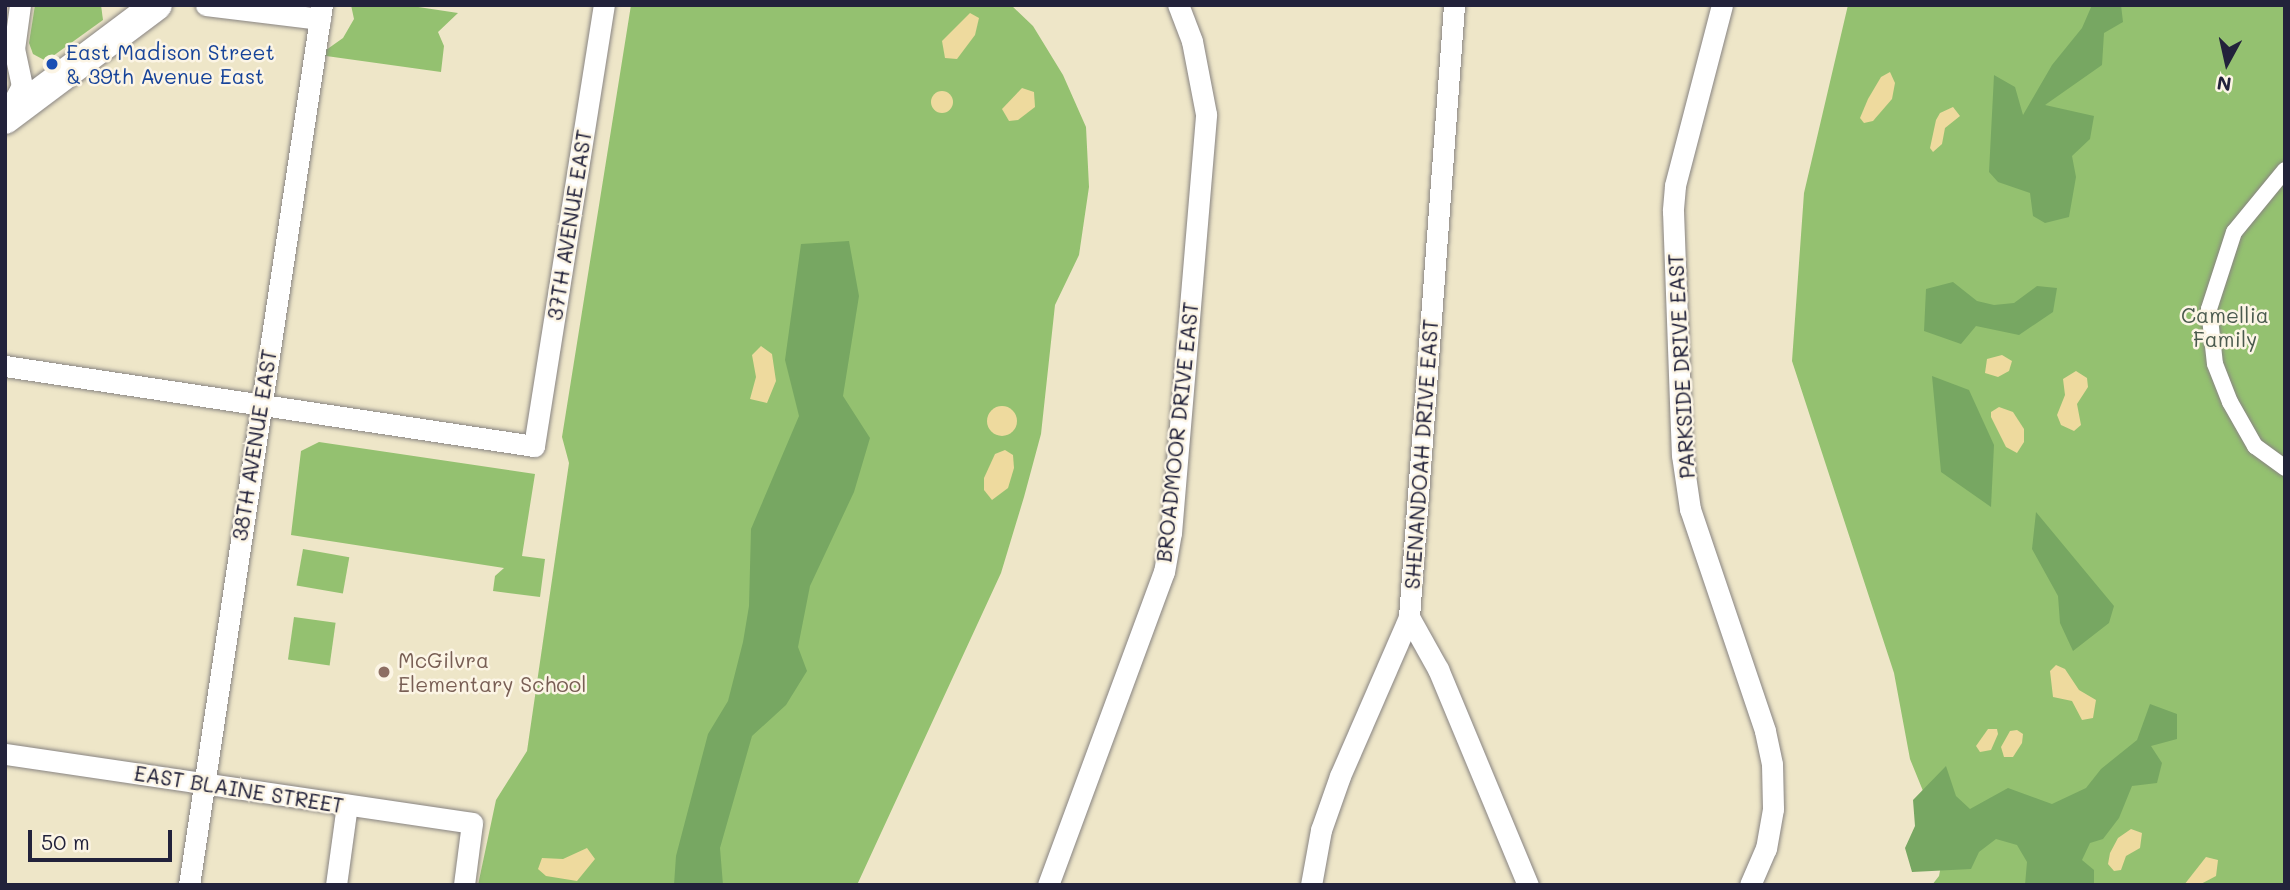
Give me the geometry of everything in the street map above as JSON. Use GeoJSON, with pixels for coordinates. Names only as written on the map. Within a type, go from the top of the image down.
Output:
{"type":"FeatureCollection","features":[{"type":"Feature","properties":{"kind":"main road"},"geometry":{"type":"LineString","coordinates":[[5,119],[157,5]]}},
{"type":"Feature","properties":{"kind":"street"},"geometry":{"type":"LineString","coordinates":[[5,119],[22,86],[14,49],[20,5]]}},
{"type":"Feature","properties":{"kind":"street"},"geometry":{"type":"LineString","coordinates":[[206,5],[321,12]]}},
{"type":"Feature","properties":{"kind":"street","name":"37TH AVENUE EAST"},"geometry":{"type":"LineString","coordinates":[[260,404],[534,446],[604,5]]}},
{"type":"Feature","properties":{"kind":"street","name":"BROADMOOR DRIVE EAST"},"geometry":{"type":"LineString","coordinates":[[1048,885],[1164,572],[1171,533],[1206,114],[1192,41],[1178,5]]}},
{"type":"Feature","properties":{"kind":"street","name":"SHENANDOAH DRIVE EAST"},"geometry":{"type":"LineString","coordinates":[[1311,885],[1321,830],[1340,776],[1409,617],[1454,5]]}},
{"type":"Feature","properties":{"kind":"street","name":"PARKSIDE DRIVE EAST"},"geometry":{"type":"LineString","coordinates":[[1722,5],[1675,186],[1673,211],[1682,456],[1690,509],[1772,764],[1773,809],[1766,848],[1750,885]]}},
{"type":"Feature","properties":{"kind":"street","name":"38TH AVENUE EAST"},"geometry":{"type":"LineString","coordinates":[[189,885],[321,12]]}},
{"type":"Feature","properties":{"kind":"street"},"geometry":{"type":"LineString","coordinates":[[2285,170],[2239,223],[2219,268],[2208,309],[2215,363],[2231,402],[2255,446],[2285,467]]}},
{"type":"Feature","properties":{"kind":"street"},"geometry":{"type":"LineString","coordinates":[[5,366],[260,404]]}},
{"type":"Feature","properties":{"kind":"street"},"geometry":{"type":"LineString","coordinates":[[1409,617],[1438,669],[1528,885]]}},
{"type":"Feature","properties":{"kind":"street","name":"EAST BLAINE STREET"},"geometry":{"type":"LineString","coordinates":[[5,754],[472,823],[464,885]]}},
{"type":"Feature","properties":{"kind":"street"},"geometry":{"type":"LineString","coordinates":[[336,885],[347,805]]}},
{"type":"Feature","properties":{"kind":"green space"},"geometry":{"type":"Polygon","coordinates":[[[35,5],[101,5],[103,20],[46,61],[33,54],[29,43],[35,5]]]}},
{"type":"Feature","properties":{"kind":"green space"},"geometry":{"type":"Polygon","coordinates":[[[351,5],[405,5],[458,13],[438,32],[444,46],[441,72],[319,55],[343,38],[354,19],[351,5]]]}},
{"type":"Feature","properties":{"kind":"green space"},"geometry":{"type":"Polygon","coordinates":[[[631,5],[1011,5],[1033,26],[1063,75],[1086,127],[1089,187],[1079,255],[1055,305],[1041,434],[1024,497],[1001,573],[857,885],[478,885],[496,800],[527,751],[569,463],[562,437],[631,5]]]}},
{"type":"Feature","properties":{"kind":"green space","name":"Camellia Family"},"geometry":{"type":"Polygon","coordinates":[[[1848,5],[2285,5],[2285,885],[1932,885],[1939,876],[1945,845],[1910,759],[1894,673],[1792,361],[1804,193],[1848,5]]]}},
{"type":"Feature","properties":{"kind":"green space"},"geometry":{"type":"Polygon","coordinates":[[[2092,5],[2121,5],[2123,22],[2104,33],[2102,65],[2045,105],[2094,116],[2090,139],[2072,156],[2076,177],[2069,217],[2045,223],[2033,216],[2030,193],[1998,182],[1989,172],[1994,75],[2015,87],[2023,115],[2052,65],[2082,28],[2092,5]]]}},
{"type":"Feature","properties":{"kind":"green space"},"geometry":{"type":"Polygon","coordinates":[[[849,241],[859,296],[843,396],[870,438],[854,492],[810,586],[798,647],[807,671],[786,705],[752,736],[720,848],[723,885],[674,885],[676,856],[708,734],[728,701],[743,642],[749,606],[751,529],[799,416],[785,360],[801,244],[849,241]]]}},
{"type":"Feature","properties":{"kind":"green space"},"geometry":{"type":"Polygon","coordinates":[[[1953,282],[1977,301],[1994,305],[2014,303],[2037,286],[2057,288],[2053,312],[2019,335],[1976,326],[1961,344],[1924,331],[1926,289],[1953,282]]]}},
{"type":"Feature","properties":{"kind":"green space"},"geometry":{"type":"Polygon","coordinates":[[[1932,376],[1969,390],[1994,445],[1991,507],[1941,472],[1932,376]]]}},
{"type":"Feature","properties":{"kind":"green space"},"geometry":{"type":"Polygon","coordinates":[[[319,442],[535,474],[522,556],[545,559],[540,597],[493,591],[495,576],[504,568],[291,535],[301,451],[319,442]]]}},
{"type":"Feature","properties":{"kind":"green space"},"geometry":{"type":"Polygon","coordinates":[[[2036,512],[2114,606],[2109,623],[2073,651],[2060,623],[2058,596],[2032,549],[2036,512]]]}},
{"type":"Feature","properties":{"kind":"green space"},"geometry":{"type":"Polygon","coordinates":[[[303,549],[349,557],[343,594],[297,585],[303,549]]]}},
{"type":"Feature","properties":{"kind":"green space"},"geometry":{"type":"Polygon","coordinates":[[[294,617],[336,623],[330,665],[288,660],[294,617]]]}},
{"type":"Feature","properties":{"kind":"green space"},"geometry":{"type":"Polygon","coordinates":[[[2150,704],[2177,714],[2177,739],[2151,746],[2162,763],[2157,783],[2132,786],[2119,818],[2103,839],[2090,843],[2082,860],[2094,870],[2094,885],[2025,885],[2027,862],[2017,845],[1996,839],[1979,852],[1971,869],[1912,872],[1905,848],[1915,826],[1913,800],[1946,766],[1956,796],[1970,809],[2008,788],[2052,804],[2086,788],[2101,769],[2137,740],[2150,704]]]}},
{"type":"Feature","properties":{"kind":"sand"},"geometry":{"type":"Polygon","coordinates":[[[970,13],[979,18],[975,35],[957,59],[945,58],[942,41],[970,13]]]}},
{"type":"Feature","properties":{"kind":"sand"},"geometry":{"type":"Polygon","coordinates":[[[1890,72],[1895,83],[1892,99],[1873,121],[1864,123],[1860,118],[1868,99],[1881,77],[1890,72]]]}},
{"type":"Feature","properties":{"kind":"sand"},"geometry":{"type":"Polygon","coordinates":[[[1022,88],[1034,92],[1035,107],[1018,120],[1009,121],[1002,109],[1022,88]]]}},
{"type":"Feature","properties":{"kind":"sand"},"geometry":{"type":"Polygon","coordinates":[[[942,91],[950,94],[953,102],[950,110],[942,113],[934,110],[931,102],[934,94],[942,91]]]}},
{"type":"Feature","properties":{"kind":"sand"},"geometry":{"type":"Polygon","coordinates":[[[1953,107],[1960,116],[1945,128],[1942,144],[1933,152],[1930,148],[1936,120],[1940,113],[1953,107]]]}},
{"type":"Feature","properties":{"kind":"sand"},"geometry":{"type":"Polygon","coordinates":[[[761,346],[772,354],[776,381],[767,403],[750,399],[756,377],[752,355],[761,346]]]}},
{"type":"Feature","properties":{"kind":"sand"},"geometry":{"type":"Polygon","coordinates":[[[2002,355],[2012,361],[2009,371],[1998,377],[1985,373],[1987,359],[2002,355]]]}},
{"type":"Feature","properties":{"kind":"sand"},"geometry":{"type":"Polygon","coordinates":[[[2076,371],[2087,378],[2088,387],[2077,404],[2081,425],[2074,431],[2061,425],[2057,415],[2065,395],[2063,379],[2076,371]]]}},
{"type":"Feature","properties":{"kind":"sand"},"geometry":{"type":"Polygon","coordinates":[[[1002,406],[1012,411],[1017,421],[1012,431],[1002,436],[992,431],[987,421],[992,411],[1002,406]]]}},
{"type":"Feature","properties":{"kind":"sand"},"geometry":{"type":"Polygon","coordinates":[[[1999,407],[2013,412],[2024,429],[2024,442],[2017,453],[2006,447],[1991,417],[1991,412],[1999,407]]]}},
{"type":"Feature","properties":{"kind":"sand"},"geometry":{"type":"Polygon","coordinates":[[[1005,450],[1013,455],[1014,468],[1008,488],[992,500],[984,490],[984,478],[995,454],[1005,450]]]}},
{"type":"Feature","properties":{"kind":"sand"},"geometry":{"type":"Polygon","coordinates":[[[2056,665],[2065,669],[2079,690],[2096,700],[2093,718],[2082,720],[2072,701],[2053,697],[2050,671],[2056,665]]]}},
{"type":"Feature","properties":{"kind":"sand"},"geometry":{"type":"Polygon","coordinates":[[[1988,729],[1997,729],[1998,734],[1991,750],[1980,752],[1976,746],[1988,729]]]}},
{"type":"Feature","properties":{"kind":"sand"},"geometry":{"type":"Polygon","coordinates":[[[2017,730],[2023,734],[2022,743],[2013,757],[2004,757],[2001,747],[2010,731],[2017,730]]]}},
{"type":"Feature","properties":{"kind":"sand"},"geometry":{"type":"Polygon","coordinates":[[[2131,829],[2142,833],[2140,848],[2126,856],[2121,870],[2114,871],[2108,864],[2110,853],[2118,838],[2131,829]]]}},
{"type":"Feature","properties":{"kind":"sand"},"geometry":{"type":"Polygon","coordinates":[[[587,848],[595,859],[577,881],[546,876],[538,869],[542,858],[563,859],[587,848]]]}},
{"type":"Feature","properties":{"kind":"sand"},"geometry":{"type":"Polygon","coordinates":[[[2206,857],[2218,860],[2216,876],[2199,885],[2184,885],[2206,857]]]}},
{"type":"Feature","properties":{"kind":"place","name":"East Madison Street & 39th Avenue East"},"geometry":{"type":"Point","coordinates":[52,64]}},
{"type":"Feature","properties":{"kind":"place","name":"McGilvra Elementary School"},"geometry":{"type":"Point","coordinates":[384,672]}}]}
